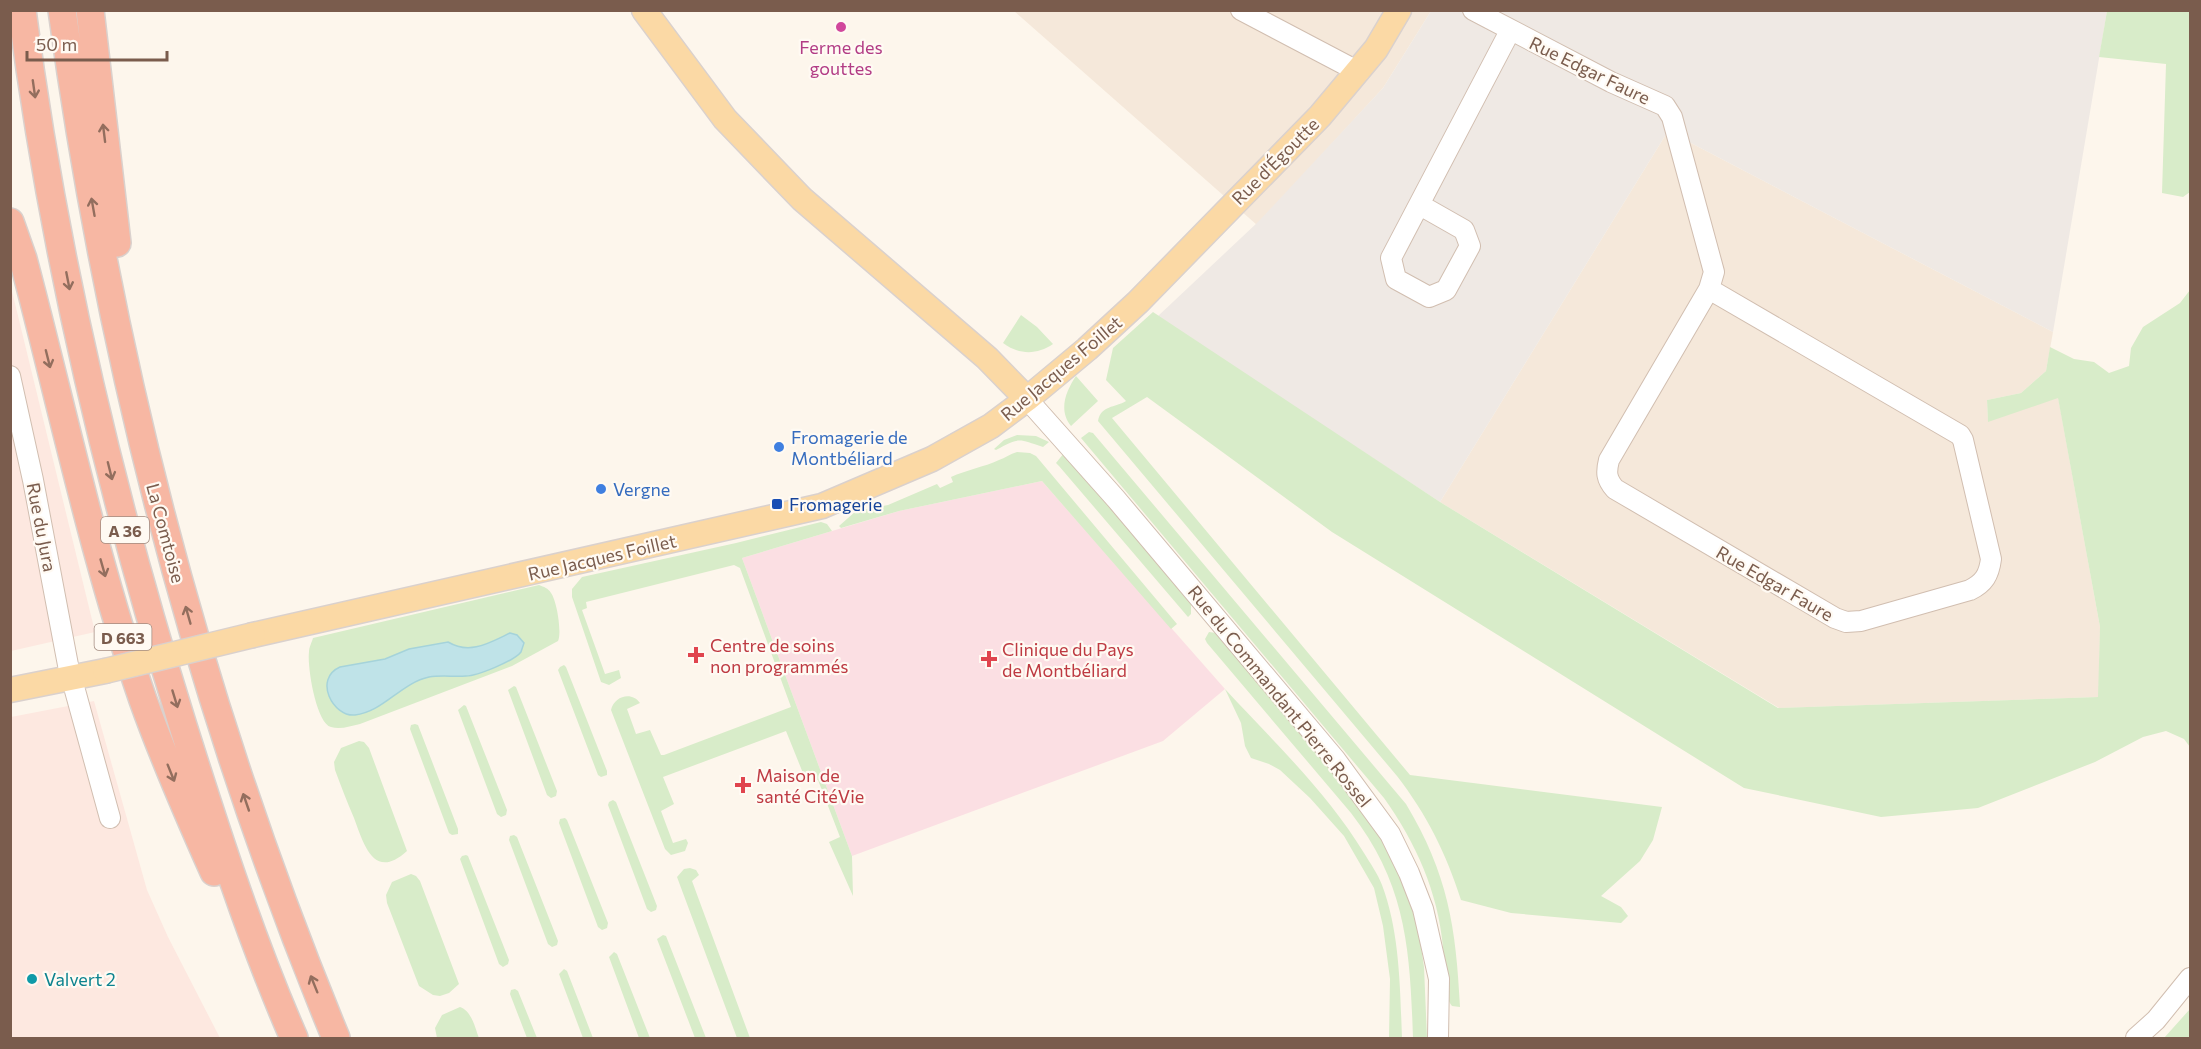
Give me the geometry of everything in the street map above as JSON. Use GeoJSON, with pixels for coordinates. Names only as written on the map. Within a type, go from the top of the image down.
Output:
{"type":"FeatureCollection","features":[{"type":"Feature","properties":{"kind":"highway","name":"A 36"},"geometry":{"type":"LineString","coordinates":[[22,10],[38,115],[70,292],[92,396],[124,524],[222,849],[292,1035]]}},
{"type":"Feature","properties":{"kind":"highway","name":"La Comtoise"},"geometry":{"type":"LineString","coordinates":[[62,10],[88,181],[116,326],[183,600],[225,739],[299,946],[336,1038]]}},
{"type":"Feature","properties":{"kind":"highway"},"geometry":{"type":"LineString","coordinates":[[90,10],[140,429]]}},
{"type":"Feature","properties":{"kind":"highway","name":"D 663"},"geometry":{"type":"LineString","coordinates":[[10,222],[29,281],[81,489],[142,698],[198,838],[292,1035]]}},
{"type":"Feature","properties":{"kind":"main road"},"geometry":{"type":"LineString","coordinates":[[644,10],[725,119],[802,199],[987,358],[1027,399]]}},
{"type":"Feature","properties":{"kind":"main road","name":"Rue d'Égoutte"},"geometry":{"type":"LineString","coordinates":[[1138,302],[1320,116],[1359,72],[1376,49],[1399,10]]}},
{"type":"Feature","properties":{"kind":"main road","name":"Rue Jacques Foillet"},"geometry":{"type":"LineString","coordinates":[[10,690],[105,671],[822,506],[932,459],[991,426],[1087,349],[1138,302]]}},
{"type":"Feature","properties":{"kind":"street"},"geometry":{"type":"LineString","coordinates":[[1241,10],[1359,72]]}},
{"type":"Feature","properties":{"kind":"street","name":"Rue Edgar Faure"},"geometry":{"type":"LineString","coordinates":[[1473,10],[1611,82],[1665,106],[1672,117],[1714,272],[1709,289],[1608,460],[1606,473],[1615,489],[1835,618],[1846,622],[1861,621],[1970,590],[1980,585],[1987,576],[1991,559],[1960,435],[1709,289]]}},
{"type":"Feature","properties":{"kind":"street"},"geometry":{"type":"LineString","coordinates":[[1420,205],[1464,230],[1470,246],[1446,290],[1429,297],[1396,279],[1391,258],[1510,31]]}},
{"type":"Feature","properties":{"kind":"street","name":"Rue du Jura"},"geometry":{"type":"LineString","coordinates":[[10,376],[72,678],[110,819]]}},
{"type":"Feature","properties":{"kind":"street","name":"Rue du Commandant Pierre Rossel"},"geometry":{"type":"LineString","coordinates":[[1027,399],[1116,498],[1335,759],[1390,834],[1423,909],[1438,979],[1438,1038]]}},
{"type":"Feature","properties":{"kind":"street"},"geometry":{"type":"LineString","coordinates":[[2136,1038],[2156,1020],[2190,978]]}},
{"type":"Feature","properties":{"kind":"shaded area"},"geometry":{"type":"Polygon","coordinates":[[[1014,11],[1431,11],[1383,88],[1257,225],[1014,11]]]}},
{"type":"Feature","properties":{"kind":"shaded area"},"geometry":{"type":"Polygon","coordinates":[[[1431,11],[2107,11],[2053,332],[1668,131],[1440,502],[1157,317],[1258,222],[1383,88],[1431,11]]]}},
{"type":"Feature","properties":{"kind":"shaded area"},"geometry":{"type":"Polygon","coordinates":[[[1668,131],[2053,332],[2046,371],[2021,393],[1987,400],[1988,421],[2058,397],[2100,627],[2099,697],[1779,708],[1440,502],[1668,131]]]}},
{"type":"Feature","properties":{"kind":"shaded area"},"geometry":{"type":"Polygon","coordinates":[[[10,283],[95,632],[11,651],[10,651],[10,283]]]}},
{"type":"Feature","properties":{"kind":"shaded area","name":"Clinique du Pays de Montbéliard"},"geometry":{"type":"Polygon","coordinates":[[[1042,481],[1225,689],[1163,741],[852,856],[742,558],[899,511],[1042,481]]]}},
{"type":"Feature","properties":{"kind":"shaded area"},"geometry":{"type":"Polygon","coordinates":[[[94,701],[147,890],[168,937],[220,1038],[11,1038],[11,717],[94,701]]]}},
{"type":"Feature","properties":{"kind":"green space"},"geometry":{"type":"Polygon","coordinates":[[[2107,11],[2190,11],[2190,192],[2183,197],[2162,193],[2166,64],[2099,57],[2107,11]]]}},
{"type":"Feature","properties":{"kind":"green space"},"geometry":{"type":"Polygon","coordinates":[[[2190,290],[2190,747],[2184,739],[2166,731],[2143,737],[2095,762],[1978,808],[1881,817],[1744,788],[1332,532],[1147,397],[1112,418],[1410,775],[1662,807],[1653,840],[1640,861],[1601,896],[1621,907],[1628,916],[1621,923],[1511,913],[1461,900],[1435,835],[1418,805],[1397,776],[1098,421],[1105,409],[1126,401],[1106,380],[1113,348],[1153,312],[1440,502],[1778,708],[2098,697],[2100,627],[2058,398],[1988,422],[1987,400],[2021,393],[2046,371],[2050,347],[2074,359],[2094,362],[2109,373],[2129,366],[2131,348],[2143,327],[2180,303],[2190,290]]]}},
{"type":"Feature","properties":{"kind":"green space"},"geometry":{"type":"Polygon","coordinates":[[[1021,315],[1037,327],[1053,344],[1041,350],[1028,352],[1015,350],[1003,343],[1021,315]]]}},
{"type":"Feature","properties":{"kind":"green space"},"geometry":{"type":"Polygon","coordinates":[[[1076,376],[1098,401],[1071,426],[1064,407],[1069,388],[1076,376]]]}},
{"type":"Feature","properties":{"kind":"green space"},"geometry":{"type":"Polygon","coordinates":[[[1089,432],[1093,433],[1406,804],[1432,854],[1447,902],[1456,951],[1460,1007],[1452,1006],[1447,995],[1443,947],[1431,888],[1415,850],[1396,815],[1081,438],[1089,432]]]}},
{"type":"Feature","properties":{"kind":"green space"},"geometry":{"type":"Polygon","coordinates":[[[1017,435],[1036,436],[1049,442],[1043,447],[1015,441],[994,449],[1004,440],[1017,435]]]}},
{"type":"Feature","properties":{"kind":"green space"},"geometry":{"type":"Polygon","coordinates":[[[1017,452],[1036,456],[1177,624],[1171,629],[1042,481],[899,511],[841,528],[839,526],[856,511],[888,505],[937,484],[940,488],[953,482],[951,477],[1017,452]]]}},
{"type":"Feature","properties":{"kind":"green space"},"geometry":{"type":"Polygon","coordinates":[[[1064,453],[1191,602],[1191,614],[1188,617],[1056,463],[1064,453]]]}},
{"type":"Feature","properties":{"kind":"green space"},"geometry":{"type":"Polygon","coordinates":[[[821,522],[827,524],[832,531],[742,558],[852,856],[853,896],[829,842],[840,837],[818,780],[807,783],[786,731],[663,777],[674,804],[661,811],[673,843],[686,839],[688,843],[685,851],[671,855],[665,849],[611,710],[619,698],[628,696],[637,699],[640,703],[627,709],[636,734],[650,730],[661,755],[664,755],[791,707],[740,568],[734,565],[586,602],[587,608],[582,610],[605,674],[619,670],[621,678],[609,685],[601,682],[572,597],[572,589],[582,577],[821,522]]]}},
{"type":"Feature","properties":{"kind":"green space"},"geometry":{"type":"Polygon","coordinates":[[[539,585],[550,591],[553,597],[559,624],[558,641],[512,666],[360,724],[331,727],[321,716],[309,669],[309,652],[313,638],[539,585]]]}},
{"type":"Feature","properties":{"kind":"green space"},"geometry":{"type":"Polygon","coordinates":[[[1209,632],[1216,633],[1365,808],[1396,857],[1418,926],[1424,967],[1427,1038],[1413,1038],[1407,948],[1402,920],[1384,866],[1370,840],[1351,813],[1207,643],[1205,639],[1209,632]]]}},
{"type":"Feature","properties":{"kind":"green space"},"geometry":{"type":"Polygon","coordinates":[[[564,665],[607,775],[601,777],[598,775],[558,670],[564,665]]]}},
{"type":"Feature","properties":{"kind":"green space"},"geometry":{"type":"Polygon","coordinates":[[[514,686],[557,791],[556,796],[551,798],[547,795],[508,690],[514,686]]]}},
{"type":"Feature","properties":{"kind":"green space"},"geometry":{"type":"Polygon","coordinates":[[[1225,689],[1316,788],[1349,831],[1378,877],[1388,903],[1396,941],[1402,1038],[1389,1038],[1390,979],[1383,926],[1374,888],[1344,836],[1310,798],[1280,770],[1251,758],[1245,746],[1241,723],[1225,689]]]}},
{"type":"Feature","properties":{"kind":"green space"},"geometry":{"type":"Polygon","coordinates":[[[464,705],[507,810],[506,815],[501,817],[497,814],[458,710],[464,705]]]}},
{"type":"Feature","properties":{"kind":"green space"},"geometry":{"type":"Polygon","coordinates":[[[411,725],[418,725],[458,834],[449,833],[410,729],[411,725]]]}},
{"type":"Feature","properties":{"kind":"green space"},"geometry":{"type":"Polygon","coordinates":[[[359,741],[364,742],[369,748],[407,851],[396,859],[386,862],[378,861],[366,848],[335,770],[334,762],[341,748],[359,741]]]}},
{"type":"Feature","properties":{"kind":"green space"},"geometry":{"type":"Polygon","coordinates":[[[613,800],[616,802],[657,906],[656,910],[651,912],[647,909],[608,805],[613,800]]]}},
{"type":"Feature","properties":{"kind":"green space"},"geometry":{"type":"Polygon","coordinates":[[[565,818],[608,923],[607,928],[602,930],[598,927],[559,823],[560,819],[565,818]]]}},
{"type":"Feature","properties":{"kind":"green space"},"geometry":{"type":"Polygon","coordinates":[[[510,836],[517,837],[558,941],[557,945],[552,947],[548,944],[509,840],[510,836]]]}},
{"type":"Feature","properties":{"kind":"green space"},"geometry":{"type":"Polygon","coordinates":[[[466,855],[509,960],[508,964],[503,967],[499,964],[460,859],[466,855]]]}},
{"type":"Feature","properties":{"kind":"green space"},"geometry":{"type":"Polygon","coordinates":[[[684,869],[696,870],[699,875],[692,881],[750,1038],[737,1038],[677,877],[684,869]]]}},
{"type":"Feature","properties":{"kind":"green space"},"geometry":{"type":"Polygon","coordinates":[[[411,874],[420,881],[459,984],[449,993],[440,996],[433,995],[419,986],[387,903],[386,895],[392,882],[411,874]]]}},
{"type":"Feature","properties":{"kind":"green space"},"geometry":{"type":"Polygon","coordinates":[[[663,935],[666,936],[706,1038],[695,1038],[657,939],[663,935]]]}},
{"type":"Feature","properties":{"kind":"green space"},"geometry":{"type":"Polygon","coordinates":[[[614,952],[617,954],[650,1038],[639,1038],[609,957],[614,952]]]}},
{"type":"Feature","properties":{"kind":"green space"},"geometry":{"type":"Polygon","coordinates":[[[564,969],[567,971],[593,1038],[583,1038],[559,974],[564,969]]]}},
{"type":"Feature","properties":{"kind":"green space"},"geometry":{"type":"Polygon","coordinates":[[[511,990],[518,991],[537,1038],[527,1038],[510,994],[511,990]]]}},
{"type":"Feature","properties":{"kind":"green space"},"geometry":{"type":"Polygon","coordinates":[[[460,1007],[470,1016],[479,1038],[437,1038],[435,1028],[442,1015],[460,1007]]]}},
{"type":"Feature","properties":{"kind":"green space"},"geometry":{"type":"Polygon","coordinates":[[[2190,1009],[2190,1038],[2164,1038],[2190,1009]]]}},
{"type":"Feature","properties":{"kind":"water"},"geometry":{"type":"Polygon","coordinates":[[[510,633],[517,635],[524,643],[521,652],[511,660],[486,671],[461,676],[434,676],[419,680],[374,709],[355,715],[340,710],[329,696],[328,680],[332,673],[340,667],[385,659],[409,649],[448,642],[456,646],[472,648],[510,633]]]}},
{"type":"Feature","properties":{"kind":"place","name":"Ferme des gouttes"},"geometry":{"type":"Point","coordinates":[841,27]}},
{"type":"Feature","properties":{"kind":"place","name":"Fromagerie de Montbéliard"},"geometry":{"type":"Point","coordinates":[779,447]}},
{"type":"Feature","properties":{"kind":"place","name":"Vergne"},"geometry":{"type":"Point","coordinates":[601,489]}},
{"type":"Feature","properties":{"kind":"place","name":"Fromagerie"},"geometry":{"type":"Point","coordinates":[777,504]}},
{"type":"Feature","properties":{"kind":"place","name":"Centre de soins non programmés"},"geometry":{"type":"Point","coordinates":[696,655]}},
{"type":"Feature","properties":{"kind":"place","name":"Clinique du Pays de Montbéliard"},"geometry":{"type":"Point","coordinates":[989,659]}},
{"type":"Feature","properties":{"kind":"place","name":"Maison de santé CitéVie"},"geometry":{"type":"Point","coordinates":[743,785]}},
{"type":"Feature","properties":{"kind":"place","name":"Valvert 2"},"geometry":{"type":"Point","coordinates":[32,979]}}]}
